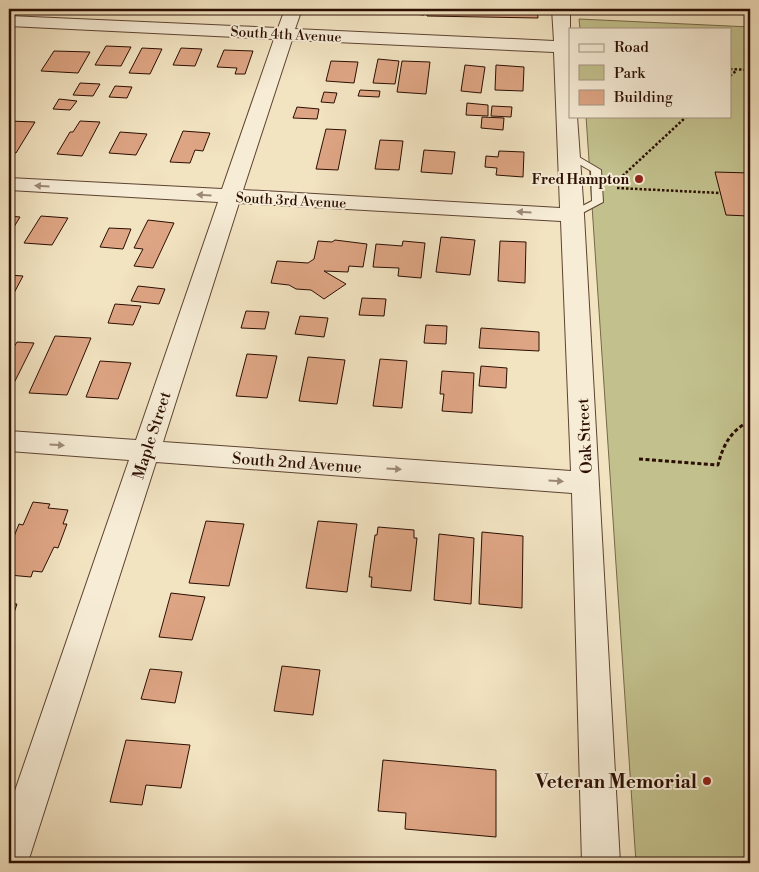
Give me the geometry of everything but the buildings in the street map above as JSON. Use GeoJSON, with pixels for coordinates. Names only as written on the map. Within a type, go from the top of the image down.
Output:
{"type":"FeatureCollection","features":[{"type":"Feature","properties":{"kind":"street","name":"Oak Street"},"geometry":{"type":"LineString","coordinates":[[561,9],[586,483],[602,863]]}},
{"type":"Feature","properties":{"kind":"street","name":"South 4th Avenue"},"geometry":{"type":"LineString","coordinates":[[19,17],[289,21],[564,46]]}},
{"type":"Feature","properties":{"kind":"street"},"geometry":{"type":"LineString","coordinates":[[9,37],[19,17]]}},
{"type":"Feature","properties":{"kind":"street","name":"Maple Street"},"geometry":{"type":"LineString","coordinates":[[9,862],[289,21]]}},
{"type":"Feature","properties":{"kind":"street","name":"South 3rd Avenue"},"geometry":{"type":"LineString","coordinates":[[9,184],[573,215]]}},
{"type":"Feature","properties":{"kind":"street","name":"South 2nd Avenue"},"geometry":{"type":"LineString","coordinates":[[9,441],[586,483]]}},
{"type":"Feature","properties":{"kind":"path"},"geometry":{"type":"LineString","coordinates":[[732,69],[750,70]]}},
{"type":"Feature","properties":{"kind":"path"},"geometry":{"type":"LineString","coordinates":[[732,74],[738,69]]}},
{"type":"Feature","properties":{"kind":"path"},"geometry":{"type":"LineString","coordinates":[[685,118],[614,186],[720,193]]}},
{"type":"Feature","properties":{"kind":"path"},"geometry":{"type":"LineString","coordinates":[[639,459],[718,464],[722,447],[735,431],[750,421]]}},
{"type":"Feature","properties":{"kind":"green space"},"geometry":{"type":"Polygon","coordinates":[[[579,19],[750,27],[750,863],[636,863],[586,118],[732,118],[732,28],[580,28],[579,19]]]}},
{"type":"Feature","properties":{"kind":"place","name":"Fred Hampton"},"geometry":{"type":"Point","coordinates":[639,179]}},
{"type":"Feature","properties":{"kind":"place","name":"Veteran Memorial"},"geometry":{"type":"Point","coordinates":[707,781]}}]}
